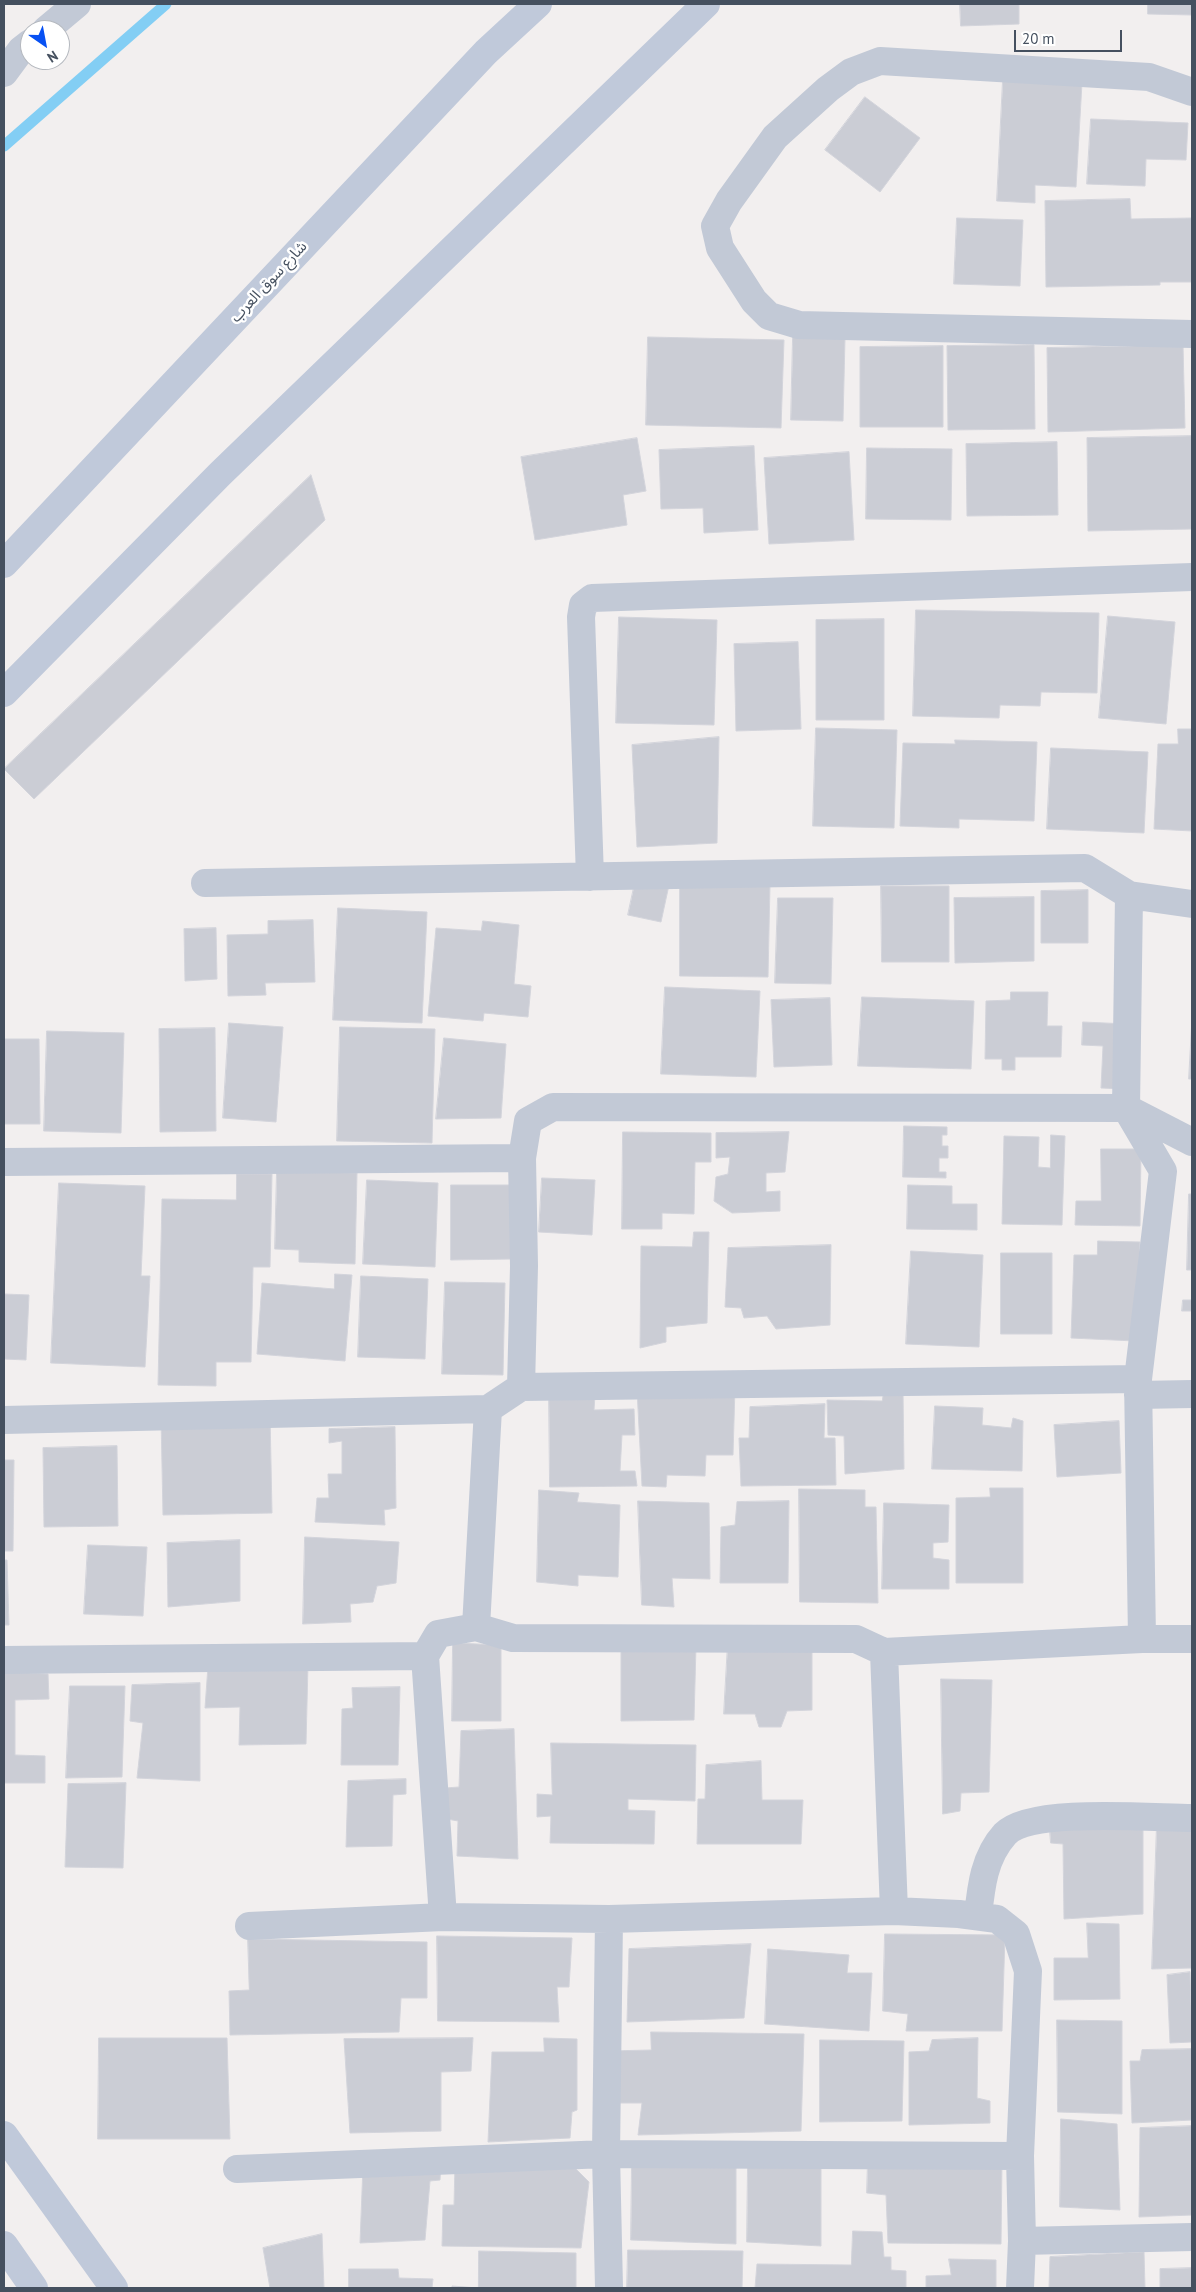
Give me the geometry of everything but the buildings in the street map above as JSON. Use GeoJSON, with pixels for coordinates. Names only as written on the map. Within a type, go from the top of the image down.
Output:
{"type":"FeatureCollection","features":[{"type":"Feature","properties":{"kind":"main road","name":"شارع سوق العرب"},"geometry":{"type":"LineString","coordinates":[[4,564],[486,52],[538,4]]}},
{"type":"Feature","properties":{"kind":"main road"},"geometry":{"type":"LineString","coordinates":[[4,693],[228,467],[706,4]]}},
{"type":"Feature","properties":{"kind":"main road"},"geometry":{"type":"LineString","coordinates":[[4,2135],[114,2288]]}},
{"type":"Feature","properties":{"kind":"main road"},"geometry":{"type":"LineString","coordinates":[[4,2246],[34,2288]]}},
{"type":"Feature","properties":{"kind":"street"},"geometry":{"type":"LineString","coordinates":[[58,20],[77,4]]}},
{"type":"Feature","properties":{"kind":"street"},"geometry":{"type":"LineString","coordinates":[[4,73],[20,51]]}},
{"type":"Feature","properties":{"kind":"street"},"geometry":{"type":"LineString","coordinates":[[1192,92],[1149,77],[880,60],[851,72],[828,89],[775,137],[729,202],[715,226],[720,248],[754,300],[769,316],[799,325],[1192,334]]}},
{"type":"Feature","properties":{"kind":"street"},"geometry":{"type":"LineString","coordinates":[[590,877],[581,617],[583,605],[592,598],[1192,577]]}},
{"type":"Feature","properties":{"kind":"street"},"geometry":{"type":"LineString","coordinates":[[205,883],[1085,868],[1129,895],[1192,904]]}},
{"type":"Feature","properties":{"kind":"street"},"geometry":{"type":"LineString","coordinates":[[1129,895],[1126,1108],[1163,1171],[1138,1387],[1142,1639]]}},
{"type":"Feature","properties":{"kind":"street"},"geometry":{"type":"LineString","coordinates":[[521,1386],[524,1266],[522,1158],[528,1121],[553,1107],[1126,1108],[1192,1142]]}},
{"type":"Feature","properties":{"kind":"street"},"geometry":{"type":"LineString","coordinates":[[4,1162],[522,1158]]}},
{"type":"Feature","properties":{"kind":"street"},"geometry":{"type":"LineString","coordinates":[[4,1420],[488,1409],[521,1386],[1138,1387],[1192,1394]]}},
{"type":"Feature","properties":{"kind":"street"},"geometry":{"type":"LineString","coordinates":[[476,1627],[488,1409]]}},
{"type":"Feature","properties":{"kind":"street"},"geometry":{"type":"LineString","coordinates":[[443,1917],[424,1656],[438,1634],[476,1627],[513,1638],[856,1640],[884,1652],[1142,1639],[1192,1639]]}},
{"type":"Feature","properties":{"kind":"street"},"geometry":{"type":"LineString","coordinates":[[884,1652],[894,1911]]}},
{"type":"Feature","properties":{"kind":"street"},"geometry":{"type":"LineString","coordinates":[[4,1660],[424,1656]]}},
{"type":"Feature","properties":{"kind":"street"},"geometry":{"type":"LineString","coordinates":[[978,1916],[982,1877],[994,1849],[1006,1833],[1034,1819],[1075,1816],[1192,1818]]}},
{"type":"Feature","properties":{"kind":"street"},"geometry":{"type":"LineString","coordinates":[[249,1926],[443,1917],[609,1919],[894,1911],[978,1916],[997,1919],[1016,1934],[1028,1971],[1020,2156],[1022,2241],[1020,2288]]}},
{"type":"Feature","properties":{"kind":"street"},"geometry":{"type":"LineString","coordinates":[[609,1919],[606,2154],[609,2288]]}},
{"type":"Feature","properties":{"kind":"street"},"geometry":{"type":"LineString","coordinates":[[237,2169],[606,2154],[1020,2156]]}},
{"type":"Feature","properties":{"kind":"street"},"geometry":{"type":"LineString","coordinates":[[1022,2241],[1192,2237]]}},
{"type":"Feature","properties":{"kind":"waterway"},"geometry":{"type":"LineString","coordinates":[[4,146],[166,4]]}}]}
